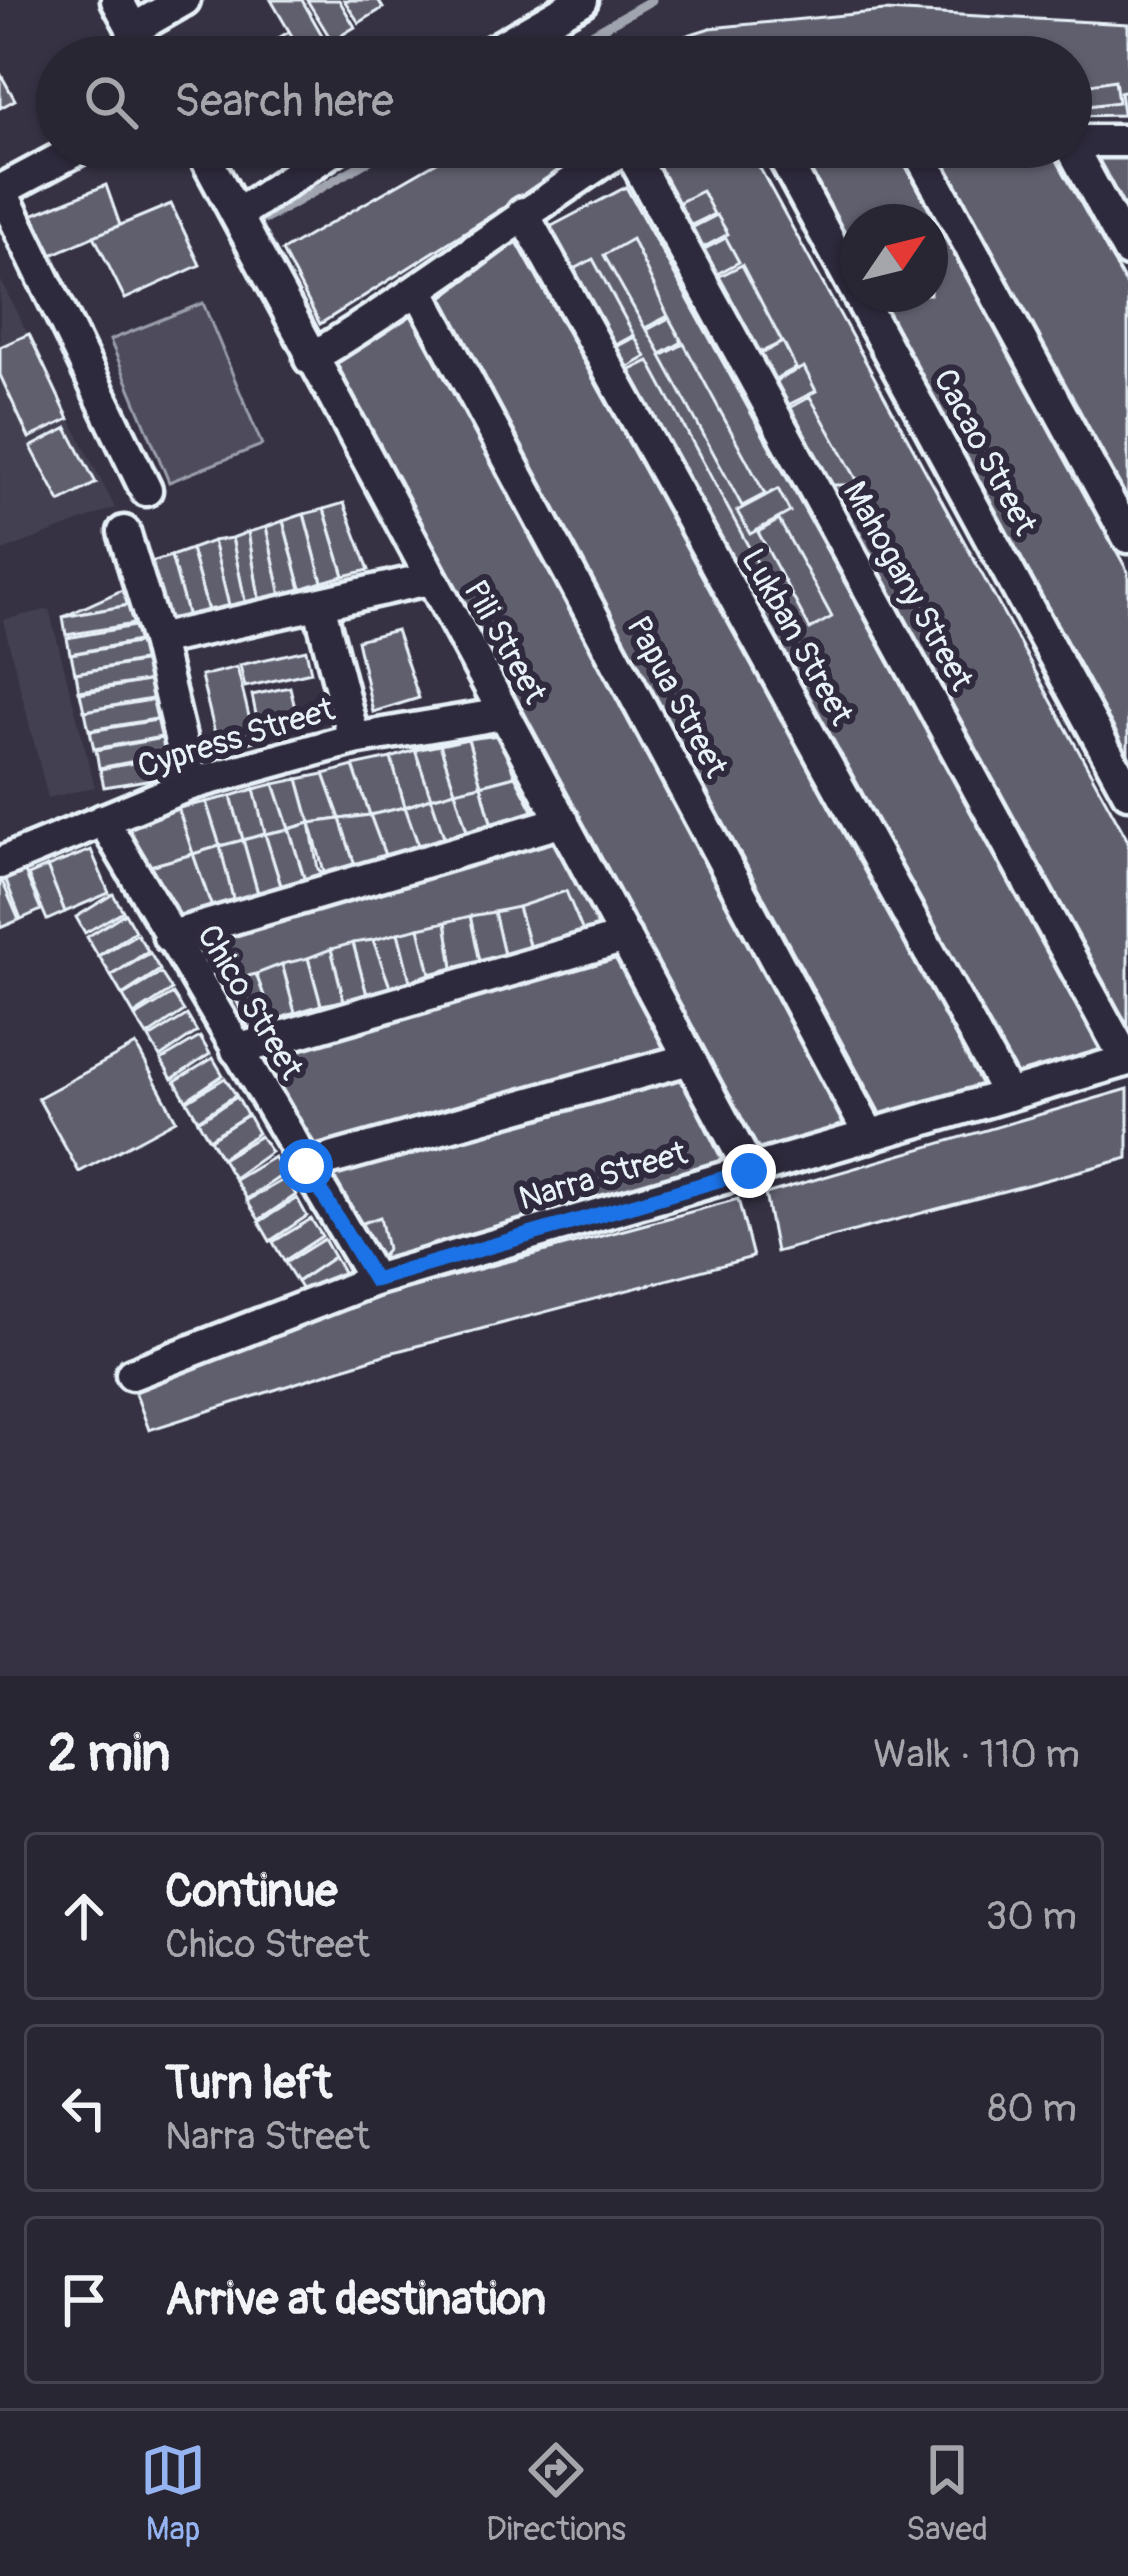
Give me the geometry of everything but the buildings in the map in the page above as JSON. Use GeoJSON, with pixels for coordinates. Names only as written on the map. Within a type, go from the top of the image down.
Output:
{"type":"FeatureCollection","features":[{"type":"Feature","properties":{"kind":"street"},"geometry":{"type":"LineString","coordinates":[[117,0],[136,36]]}},
{"type":"Feature","properties":{"kind":"street"},"geometry":{"type":"LineString","coordinates":[[132,30],[184,0]]}},
{"type":"Feature","properties":{"kind":"street"},"geometry":{"type":"LineString","coordinates":[[519,36],[582,0]]}},
{"type":"Feature","properties":{"kind":"street"},"geometry":{"type":"LineString","coordinates":[[1092,143],[1128,141]]}},
{"type":"Feature","properties":{"kind":"street"},"geometry":{"type":"LineString","coordinates":[[43,168],[1,191],[146,490]]}},
{"type":"Feature","properties":{"kind":"street","name":"Pili Street"},"geometry":{"type":"LineString","coordinates":[[211,168],[749,1171]]}},
{"type":"Feature","properties":{"kind":"street"},"geometry":{"type":"LineString","coordinates":[[237,215],[306,168]]}},
{"type":"Feature","properties":{"kind":"street"},"geometry":{"type":"LineString","coordinates":[[310,359],[420,293],[523,213],[593,168]]}},
{"type":"Feature","properties":{"kind":"street","name":"Mahogany Street"},"geometry":{"type":"LineString","coordinates":[[638,168],[1127,1060]]}},
{"type":"Feature","properties":{"kind":"street","name":"Cacao Street"},"geometry":{"type":"LineString","coordinates":[[789,168],[1128,792]]}},
{"type":"Feature","properties":{"kind":"street"},"geometry":{"type":"LineString","coordinates":[[927,168],[1128,537]]}},
{"type":"Feature","properties":{"kind":"street"},"geometry":{"type":"LineString","coordinates":[[1084,168],[1128,251]]}},
{"type":"Feature","properties":{"kind":"street","name":"Lukban Street"},"geometry":{"type":"LineString","coordinates":[[523,213],[1008,1095]]}},
{"type":"Feature","properties":{"kind":"street","name":"Papua Street"},"geometry":{"type":"LineString","coordinates":[[420,293],[871,1136]]}},
{"type":"Feature","properties":{"kind":"street"},"geometry":{"type":"LineString","coordinates":[[124,532],[157,640],[191,784]]}},
{"type":"Feature","properties":{"kind":"street"},"geometry":{"type":"LineString","coordinates":[[157,640],[428,579]]}},
{"type":"Feature","properties":{"kind":"street"},"geometry":{"type":"LineString","coordinates":[[319,604],[354,739]]}},
{"type":"Feature","properties":{"kind":"street","name":"Cypress Street"},"geometry":{"type":"LineString","coordinates":[[0,863],[191,784],[354,739],[503,714]]}},
{"type":"Feature","properties":{"kind":"street","name":"Chico Street"},"geometry":{"type":"LineString","coordinates":[[103,820],[374,1280]]}},
{"type":"Feature","properties":{"kind":"street"},"geometry":{"type":"LineString","coordinates":[[169,937],[563,821]]}},
{"type":"Feature","properties":{"kind":"street"},"geometry":{"type":"LineString","coordinates":[[237,1049],[625,937]]}},
{"type":"Feature","properties":{"kind":"street"},"geometry":{"type":"LineString","coordinates":[[306,1166],[688,1059]]}},
{"type":"Feature","properties":{"kind":"street","name":"Narra Street"},"geometry":{"type":"LineString","coordinates":[[132,1374],[374,1280],[1127,1060]]}},
{"type":"Feature","properties":{"kind":"shaded area"},"geometry":{"type":"Polygon","coordinates":[[[0,279],[115,508],[0,552],[0,279]]]}},
{"type":"Feature","properties":{"kind":"shaded area"},"geometry":{"type":"Polygon","coordinates":[[[203,303],[262,445],[169,482],[110,340],[203,303]]]}},
{"type":"Feature","properties":{"kind":"shaded area"},"geometry":{"type":"Polygon","coordinates":[[[49,609],[95,787],[48,798],[3,620],[49,609]]]}},
{"type":"Feature","properties":{"kind":"waterway"},"geometry":{"type":"LineString","coordinates":[[588,36],[652,0]]}},
{"type":"Feature","properties":{"kind":"waterway"},"geometry":{"type":"LineString","coordinates":[[266,219],[356,168]]}},
{"type":"Feature","properties":{"kind":"route"},"geometry":{"type":"LineString","coordinates":[[306,1166],[374,1280],[749,1171]]}}]}
